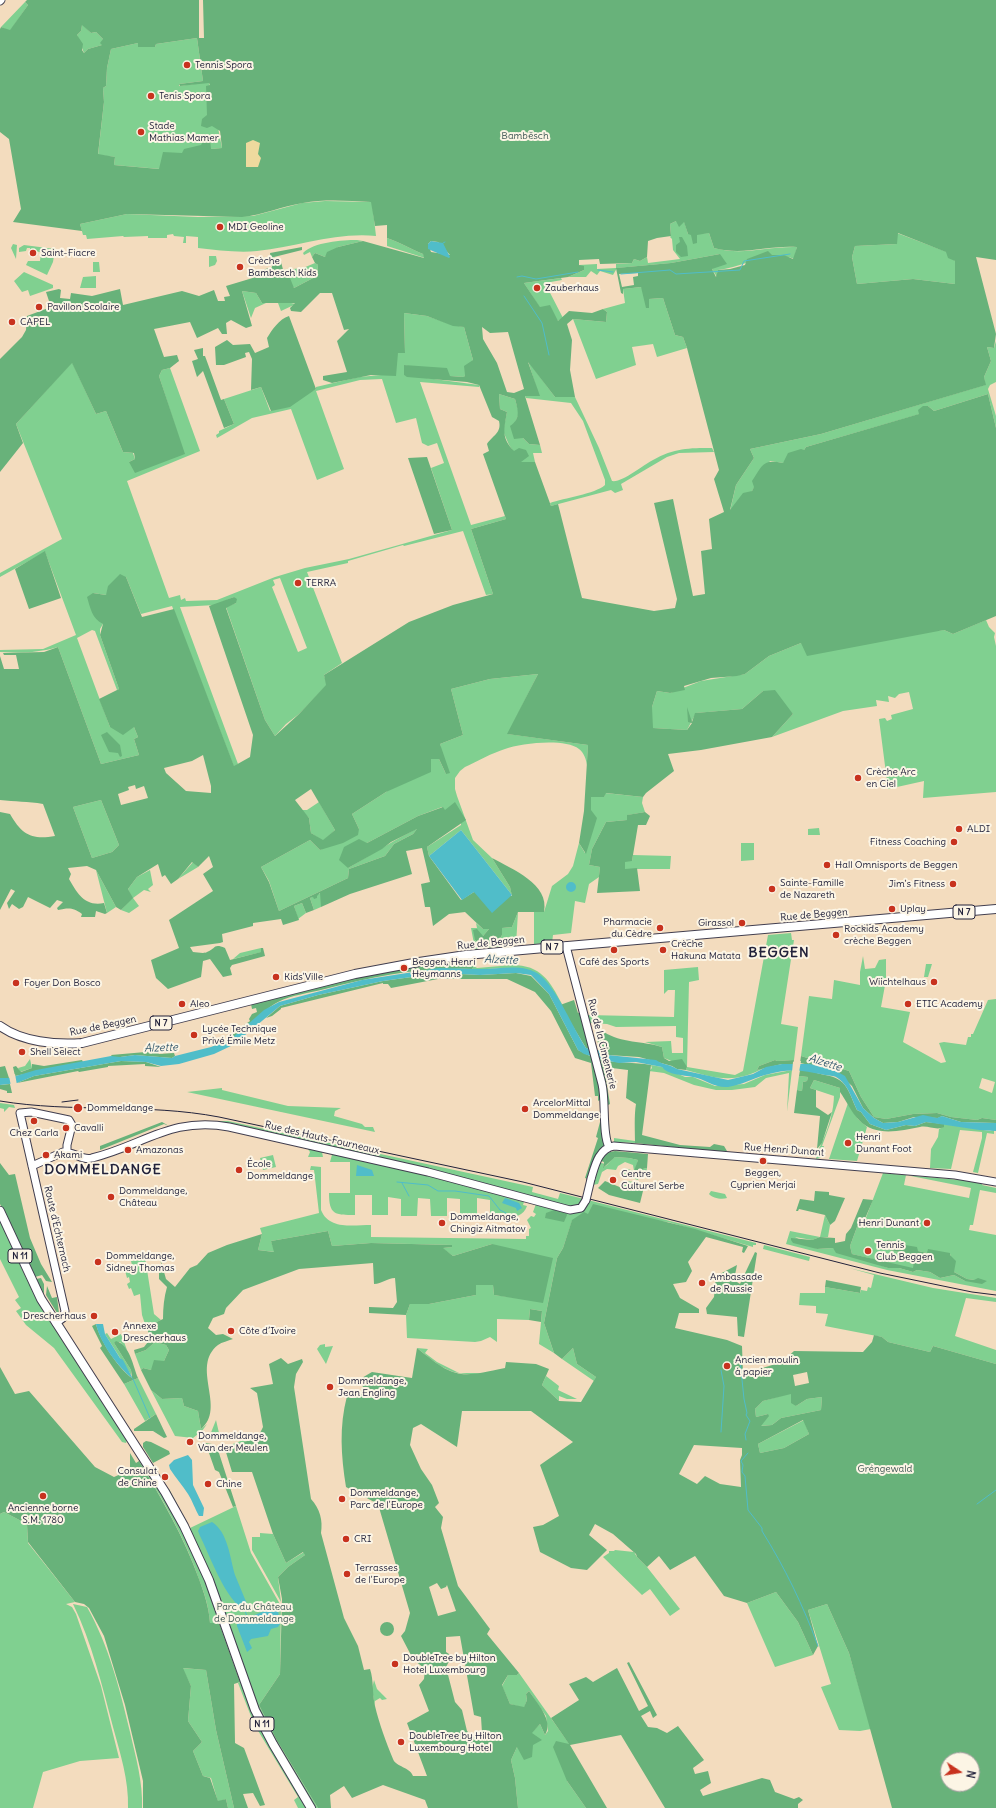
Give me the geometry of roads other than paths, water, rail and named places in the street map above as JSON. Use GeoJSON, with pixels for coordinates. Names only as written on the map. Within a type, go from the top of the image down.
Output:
{"type":"FeatureCollection","features":[{"type":"Feature","properties":{"kind":"main road","name":"Rue de Beggen"},"geometry":{"type":"LineString","coordinates":[[0,1026],[13,1034],[27,1038],[58,1044],[82,1043],[382,968],[466,956],[566,946],[996,909]]}},
{"type":"Feature","properties":{"kind":"main road","name":"N 11"},"geometry":{"type":"LineString","coordinates":[[0,1211],[29,1276],[56,1322],[165,1492],[184,1526],[200,1559],[255,1710],[273,1744],[311,1808]]}},
{"type":"Feature","properties":{"kind":"street","name":"Rue de la Cimenterie"},"geometry":{"type":"LineString","coordinates":[[566,946],[605,1096],[605,1136],[609,1147]]}},
{"type":"Feature","properties":{"kind":"street","name":"Route d'Echternach"},"geometry":{"type":"LineString","coordinates":[[56,1322],[63,1318],[65,1311],[20,1113],[31,1112],[69,1120],[72,1125],[67,1151]]}},
{"type":"Feature","properties":{"kind":"street","name":"Rue des Hauts-Fourneaux"},"geometry":{"type":"LineString","coordinates":[[67,1151],[90,1159],[176,1127],[219,1125],[428,1172],[570,1210],[580,1208],[586,1200],[591,1179],[600,1155],[609,1147]]}},
{"type":"Feature","properties":{"kind":"street","name":"Rue Henri Dunant"},"geometry":{"type":"LineString","coordinates":[[609,1147],[620,1146],[955,1174],[996,1182]]}},
{"type":"Feature","properties":{"kind":"street"},"geometry":{"type":"LineString","coordinates":[[32,1166],[67,1151]]}},
{"type":"Feature","properties":{"kind":"water"},"geometry":{"type":"Polygon","coordinates":[[[431,241],[443,243],[450,257],[449,258],[428,249],[428,244],[431,241]]]}},
{"type":"Feature","properties":{"kind":"water"},"geometry":{"type":"Polygon","coordinates":[[[461,830],[512,895],[492,913],[474,892],[462,900],[429,856],[461,830]]]}},
{"type":"Feature","properties":{"kind":"water"},"geometry":{"type":"Polygon","coordinates":[[[571,882],[576,887],[571,892],[566,887],[571,882]]]}},
{"type":"Feature","properties":{"kind":"water","name":"Alzette"},"geometry":{"type":"Polygon","coordinates":[[[439,968],[519,968],[534,972],[541,976],[553,991],[586,1048],[602,1051],[608,1055],[656,1060],[677,1069],[728,1080],[753,1074],[766,1067],[782,1064],[810,1064],[834,1070],[845,1076],[863,1108],[874,1118],[883,1123],[898,1122],[923,1115],[937,1118],[942,1116],[961,1122],[996,1123],[996,1131],[926,1122],[915,1126],[906,1125],[886,1130],[870,1124],[861,1112],[857,1110],[845,1085],[839,1079],[832,1076],[802,1071],[789,1071],[765,1075],[733,1086],[723,1087],[697,1078],[668,1072],[662,1067],[636,1062],[619,1063],[584,1054],[578,1050],[549,994],[531,975],[516,973],[480,975],[440,973],[383,981],[318,995],[280,1006],[233,1045],[214,1054],[179,1064],[161,1066],[146,1062],[121,1061],[34,1076],[17,1083],[0,1085],[0,1078],[9,1078],[36,1070],[111,1056],[120,1057],[135,1055],[172,1058],[211,1047],[231,1039],[264,1010],[279,1002],[362,980],[439,968]]]}},
{"type":"Feature","properties":{"kind":"water"},"geometry":{"type":"Polygon","coordinates":[[[357,1165],[372,1170],[374,1176],[356,1176],[357,1165]]]}},
{"type":"Feature","properties":{"kind":"water"},"geometry":{"type":"Polygon","coordinates":[[[505,1198],[519,1203],[522,1208],[517,1211],[516,1208],[502,1203],[505,1198]]]}},
{"type":"Feature","properties":{"kind":"water"},"geometry":{"type":"Polygon","coordinates":[[[96,1324],[103,1324],[105,1334],[120,1358],[123,1360],[133,1379],[121,1368],[110,1354],[101,1339],[96,1324]]]}},
{"type":"Feature","properties":{"kind":"water"},"geometry":{"type":"Polygon","coordinates":[[[188,1455],[192,1460],[193,1485],[204,1508],[203,1516],[199,1516],[190,1497],[170,1469],[169,1465],[174,1460],[188,1455]]]}},
{"type":"Feature","properties":{"kind":"water"},"geometry":{"type":"Polygon","coordinates":[[[212,1522],[222,1532],[225,1539],[235,1575],[247,1604],[244,1609],[237,1604],[225,1588],[198,1531],[200,1527],[212,1522]]]}},
{"type":"Feature","properties":{"kind":"water"},"geometry":{"type":"Polygon","coordinates":[[[272,1608],[278,1610],[280,1624],[278,1627],[271,1629],[268,1636],[251,1639],[249,1642],[252,1648],[247,1652],[237,1626],[237,1622],[272,1608]]]}},
{"type":"Feature","properties":{"kind":"waterway"},"geometry":{"type":"LineString","coordinates":[[621,274],[670,270],[676,274],[740,270],[744,261],[790,254]]}},
{"type":"Feature","properties":{"kind":"waterway"},"geometry":{"type":"LineString","coordinates":[[598,270],[613,272]]}},
{"type":"Feature","properties":{"kind":"waterway"},"geometry":{"type":"LineString","coordinates":[[517,277],[522,276],[536,279],[578,272]]}},
{"type":"Feature","properties":{"kind":"waterway"},"geometry":{"type":"LineString","coordinates":[[524,296],[542,323],[549,355]]}},
{"type":"Feature","properties":{"kind":"waterway"},"geometry":{"type":"LineString","coordinates":[[397,1182],[428,1185],[438,1191],[455,1191],[489,1196],[500,1210],[510,1215]]}},
{"type":"Feature","properties":{"kind":"waterway"},"geometry":{"type":"LineString","coordinates":[[402,1183],[409,1196]]}},
{"type":"Feature","properties":{"kind":"waterway"},"geometry":{"type":"LineString","coordinates":[[740,1360],[747,1413],[746,1415],[750,1421],[745,1434],[746,1440]]}},
{"type":"Feature","properties":{"kind":"waterway"},"geometry":{"type":"LineString","coordinates":[[721,1370],[724,1386],[721,1432]]}},
{"type":"Feature","properties":{"kind":"waterway"},"geometry":{"type":"LineString","coordinates":[[133,1379],[150,1418]]}},
{"type":"Feature","properties":{"kind":"waterway"},"geometry":{"type":"LineString","coordinates":[[748,1453],[741,1461],[743,1465],[742,1472],[745,1476],[748,1510],[762,1528],[762,1531],[786,1573],[800,1601],[818,1646]]}},
{"type":"Feature","properties":{"kind":"waterway"},"geometry":{"type":"LineString","coordinates":[[977,1504],[996,1490]]}},
{"type":"Feature","properties":{"kind":"waterway"},"geometry":{"type":"LineString","coordinates":[[244,1609],[248,1618]]}},
{"type":"Feature","properties":{"kind":"railway"},"geometry":{"type":"LineString","coordinates":[[62,1102],[78,1100]]}},
{"type":"Feature","properties":{"kind":"railway"},"geometry":{"type":"LineString","coordinates":[[0,1101],[54,1107],[164,1110],[219,1117],[523,1182],[880,1273],[972,1292],[996,1295]]}},
{"type":"Feature","properties":{"kind":"place","name":"Tennis Spora"},"geometry":{"type":"Point","coordinates":[187,65]}},
{"type":"Feature","properties":{"kind":"place","name":"Tenis Spora"},"geometry":{"type":"Point","coordinates":[151,96]}},
{"type":"Feature","properties":{"kind":"place","name":"Stade Mathias Mamer"},"geometry":{"type":"Point","coordinates":[141,132]}},
{"type":"Feature","properties":{"kind":"place","name":"MDI Geoline"},"geometry":{"type":"Point","coordinates":[220,227]}},
{"type":"Feature","properties":{"kind":"place","name":"Saint-Fiacre"},"geometry":{"type":"Point","coordinates":[33,253]}},
{"type":"Feature","properties":{"kind":"place","name":"Crèche Bambesch Kids"},"geometry":{"type":"Point","coordinates":[240,267]}},
{"type":"Feature","properties":{"kind":"place","name":"Zauberhaus"},"geometry":{"type":"Point","coordinates":[537,288]}},
{"type":"Feature","properties":{"kind":"place","name":"Pavillon Scolaire"},"geometry":{"type":"Point","coordinates":[39,307]}},
{"type":"Feature","properties":{"kind":"place","name":"CAPEL"},"geometry":{"type":"Point","coordinates":[12,322]}},
{"type":"Feature","properties":{"kind":"place","name":"TERRA"},"geometry":{"type":"Point","coordinates":[298,583]}},
{"type":"Feature","properties":{"kind":"place","name":"Crèche Arc en Ciel"},"geometry":{"type":"Point","coordinates":[858,778]}},
{"type":"Feature","properties":{"kind":"place","name":"ALDI"},"geometry":{"type":"Point","coordinates":[959,829]}},
{"type":"Feature","properties":{"kind":"place","name":"Fitness Coaching"},"geometry":{"type":"Point","coordinates":[954,842]}},
{"type":"Feature","properties":{"kind":"place","name":"Hall Omnisports de Beggen"},"geometry":{"type":"Point","coordinates":[827,865]}},
{"type":"Feature","properties":{"kind":"place","name":"Jim's Fitness"},"geometry":{"type":"Point","coordinates":[953,884]}},
{"type":"Feature","properties":{"kind":"place","name":"Sainte-Famille de Nazareth"},"geometry":{"type":"Point","coordinates":[772,889]}},
{"type":"Feature","properties":{"kind":"place","name":"Uplay"},"geometry":{"type":"Point","coordinates":[892,909]}},
{"type":"Feature","properties":{"kind":"place","name":"Girassol"},"geometry":{"type":"Point","coordinates":[742,923]}},
{"type":"Feature","properties":{"kind":"place","name":"Pharmacie du Cèdre"},"geometry":{"type":"Point","coordinates":[660,928]}},
{"type":"Feature","properties":{"kind":"place","name":"Rockids Academy crèche Beggen"},"geometry":{"type":"Point","coordinates":[836,935]}},
{"type":"Feature","properties":{"kind":"place","name":"Café des Sports"},"geometry":{"type":"Point","coordinates":[614,950]}},
{"type":"Feature","properties":{"kind":"place","name":"Crèche Hakuna Matata"},"geometry":{"type":"Point","coordinates":[663,950]}},
{"type":"Feature","properties":{"kind":"place","name":"Beggen, Henri Heymanns"},"geometry":{"type":"Point","coordinates":[404,968]}},
{"type":"Feature","properties":{"kind":"place","name":"Kids'Ville"},"geometry":{"type":"Point","coordinates":[276,977]}},
{"type":"Feature","properties":{"kind":"place","name":"Wiichtelhaus"},"geometry":{"type":"Point","coordinates":[934,982]}},
{"type":"Feature","properties":{"kind":"place","name":"Foyer Don Bosco"},"geometry":{"type":"Point","coordinates":[16,983]}},
{"type":"Feature","properties":{"kind":"place","name":"Aleo"},"geometry":{"type":"Point","coordinates":[182,1004]}},
{"type":"Feature","properties":{"kind":"place","name":"ETIC Academy"},"geometry":{"type":"Point","coordinates":[908,1004]}},
{"type":"Feature","properties":{"kind":"place","name":"Lycée Technique Privé Émile Metz"},"geometry":{"type":"Point","coordinates":[194,1035]}},
{"type":"Feature","properties":{"kind":"place","name":"Shell Select"},"geometry":{"type":"Point","coordinates":[22,1052]}},
{"type":"Feature","properties":{"kind":"place","name":"Dommeldange"},"geometry":{"type":"Point","coordinates":[78,1108]}},
{"type":"Feature","properties":{"kind":"place","name":"ArcelorMittal Dommeldange"},"geometry":{"type":"Point","coordinates":[525,1109]}},
{"type":"Feature","properties":{"kind":"place","name":"Chez Carla"},"geometry":{"type":"Point","coordinates":[34,1121]}},
{"type":"Feature","properties":{"kind":"place","name":"Cavalli"},"geometry":{"type":"Point","coordinates":[66,1128]}},
{"type":"Feature","properties":{"kind":"place","name":"Henri Dunant Foot"},"geometry":{"type":"Point","coordinates":[848,1143]}},
{"type":"Feature","properties":{"kind":"place","name":"Amazonas"},"geometry":{"type":"Point","coordinates":[128,1150]}},
{"type":"Feature","properties":{"kind":"place","name":"Akami"},"geometry":{"type":"Point","coordinates":[46,1155]}},
{"type":"Feature","properties":{"kind":"place","name":"Beggen, Cyprien Merjai"},"geometry":{"type":"Point","coordinates":[763,1161]}},
{"type":"Feature","properties":{"kind":"place","name":"École Dommeldange"},"geometry":{"type":"Point","coordinates":[239,1170]}},
{"type":"Feature","properties":{"kind":"place","name":"Centre Culturel Serbe"},"geometry":{"type":"Point","coordinates":[613,1180]}},
{"type":"Feature","properties":{"kind":"place","name":"Dommeldange, Château"},"geometry":{"type":"Point","coordinates":[111,1197]}},
{"type":"Feature","properties":{"kind":"place","name":"Dommeldange, Chingiz Aitmatov"},"geometry":{"type":"Point","coordinates":[442,1223]}},
{"type":"Feature","properties":{"kind":"place","name":"Henri Dunant"},"geometry":{"type":"Point","coordinates":[927,1223]}},
{"type":"Feature","properties":{"kind":"place","name":"Tennis Club Beggen"},"geometry":{"type":"Point","coordinates":[868,1251]}},
{"type":"Feature","properties":{"kind":"place","name":"Dommeldange, Sidney Thomas"},"geometry":{"type":"Point","coordinates":[98,1262]}},
{"type":"Feature","properties":{"kind":"place","name":"Ambassade de Russie"},"geometry":{"type":"Point","coordinates":[702,1283]}},
{"type":"Feature","properties":{"kind":"place","name":"Drescherhaus"},"geometry":{"type":"Point","coordinates":[94,1316]}},
{"type":"Feature","properties":{"kind":"place","name":"Côte d’Ivoire"},"geometry":{"type":"Point","coordinates":[231,1331]}},
{"type":"Feature","properties":{"kind":"place","name":"Annexe Drescherhaus"},"geometry":{"type":"Point","coordinates":[115,1332]}},
{"type":"Feature","properties":{"kind":"place","name":"Ancien moulin à papier"},"geometry":{"type":"Point","coordinates":[727,1366]}},
{"type":"Feature","properties":{"kind":"place","name":"Dommeldange, Jean Engling"},"geometry":{"type":"Point","coordinates":[330,1387]}},
{"type":"Feature","properties":{"kind":"place","name":"Dommeldange, Van der Meulen"},"geometry":{"type":"Point","coordinates":[190,1442]}},
{"type":"Feature","properties":{"kind":"place","name":"Consulat de Chine"},"geometry":{"type":"Point","coordinates":[165,1477]}},
{"type":"Feature","properties":{"kind":"place","name":"Chine"},"geometry":{"type":"Point","coordinates":[208,1484]}},
{"type":"Feature","properties":{"kind":"place","name":"Ancienne borne S.M. 1780"},"geometry":{"type":"Point","coordinates":[43,1496]}},
{"type":"Feature","properties":{"kind":"place","name":"Dommeldange, Parc de l'Europe"},"geometry":{"type":"Point","coordinates":[342,1499]}},
{"type":"Feature","properties":{"kind":"place","name":"CRI"},"geometry":{"type":"Point","coordinates":[346,1539]}},
{"type":"Feature","properties":{"kind":"place","name":"Terrasses de l'Europe"},"geometry":{"type":"Point","coordinates":[347,1574]}},
{"type":"Feature","properties":{"kind":"place","name":"DoubleTree by Hilton Hotel Luxembourg"},"geometry":{"type":"Point","coordinates":[395,1664]}},
{"type":"Feature","properties":{"kind":"place","name":"DoubleTree by Hilton Luxembourg Hotel"},"geometry":{"type":"Point","coordinates":[401,1742]}},
{"type":"Feature","properties":{"kind":"district","name":"BEGGEN"},"geometry":{"type":"Point","coordinates":[779,953]}},
{"type":"Feature","properties":{"kind":"district","name":"DOMMELDANGE"},"geometry":{"type":"Point","coordinates":[103,1170]}},
{"type":"Feature","properties":{"kind":"park label","name":"Bambësch"},"geometry":{"type":"Point","coordinates":[525,136]}},
{"type":"Feature","properties":{"kind":"park label","name":"Gréngewald"},"geometry":{"type":"Point","coordinates":[885,1469]}},
{"type":"Feature","properties":{"kind":"park label","name":"Parc du Château de Dommeldange"},"geometry":{"type":"Point","coordinates":[254,1612]}}]}
